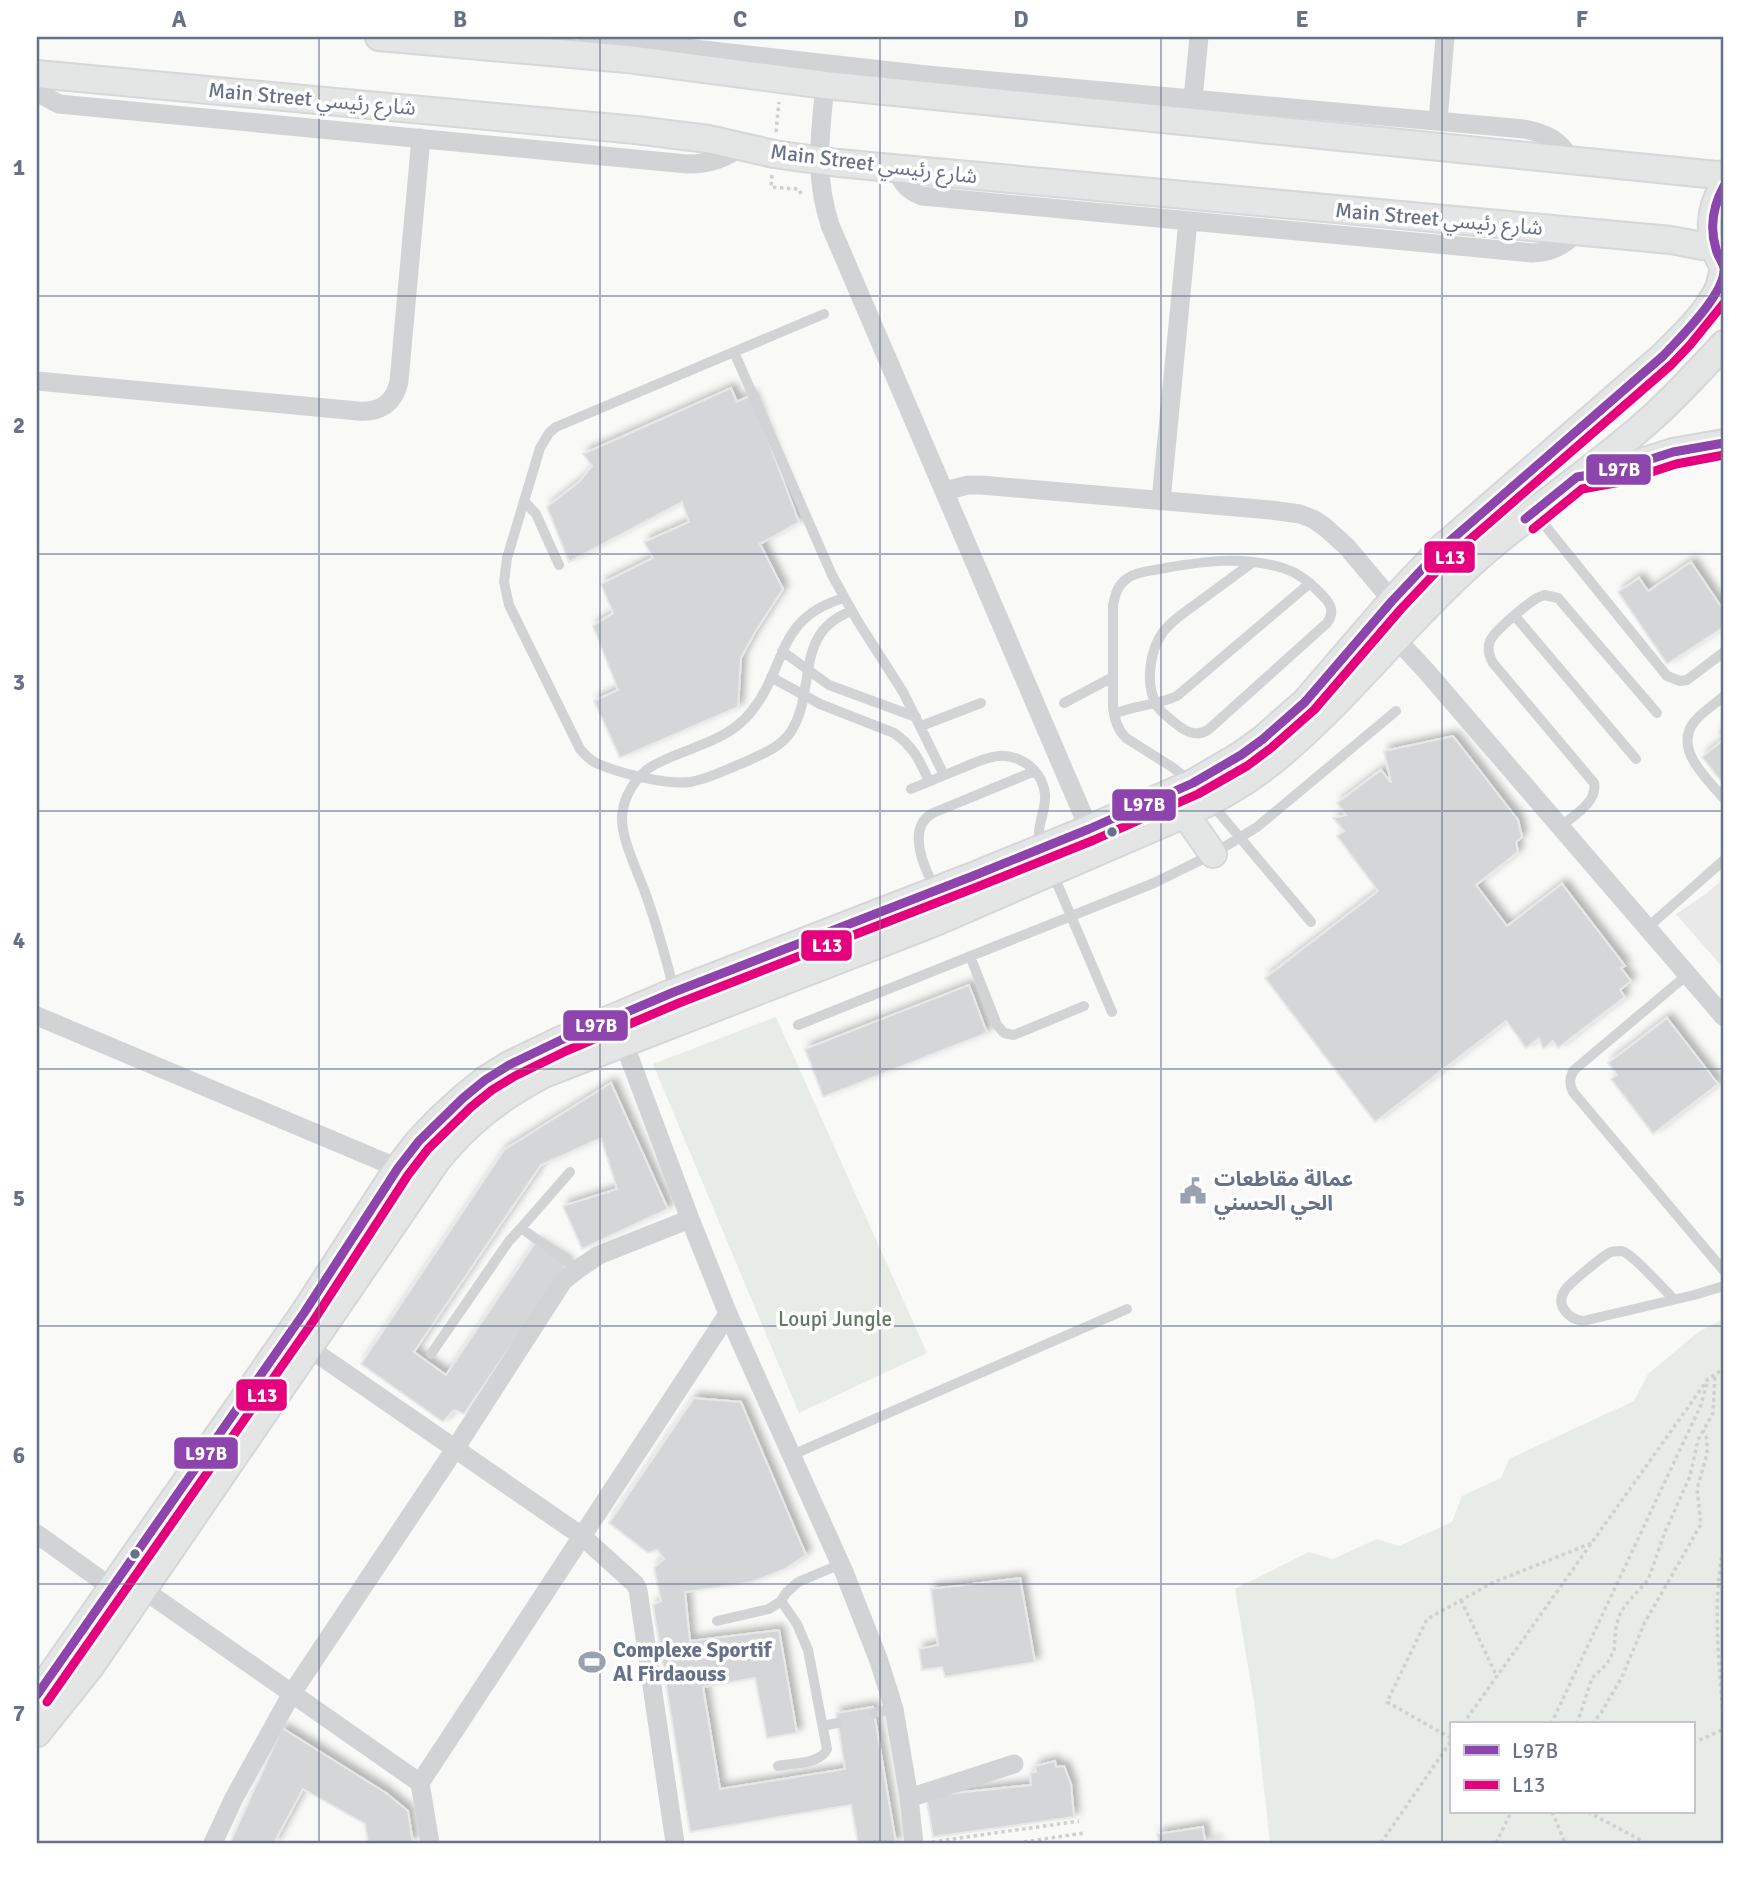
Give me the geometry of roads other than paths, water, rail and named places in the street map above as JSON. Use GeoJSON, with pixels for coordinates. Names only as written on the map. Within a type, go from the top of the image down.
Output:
{"type":"FeatureCollection","features":[{"type":"Feature","properties":{"kind":"street"},"geometry":{"type":"LineString","coordinates":[[379,37],[627,59],[825,85],[1572,162],[1724,174]]}},
{"type":"Feature","properties":{"kind":"street"},"geometry":{"type":"LineString","coordinates":[[588,37],[927,75],[1524,129],[1545,133],[1560,143],[1572,162]]}},
{"type":"Feature","properties":{"kind":"street"},"geometry":{"type":"LineString","coordinates":[[1193,99],[1199,37]]}},
{"type":"Feature","properties":{"kind":"street"},"geometry":{"type":"LineString","coordinates":[[1437,121],[1445,37]]}},
{"type":"Feature","properties":{"kind":"street","name":"Main Street شارع رئيسي"},"geometry":{"type":"LineString","coordinates":[[37,74],[684,135],[818,161],[1671,240],[1702,246],[1720,260]]}},
{"type":"Feature","properties":{"kind":"street"},"geometry":{"type":"LineString","coordinates":[[825,85],[818,161],[824,206],[830,225],[1089,829]]}},
{"type":"Feature","properties":{"kind":"street"},"geometry":{"type":"LineString","coordinates":[[37,88],[44,96],[59,104],[687,164],[711,162],[742,146]]}},
{"type":"Feature","properties":{"kind":"street"},"geometry":{"type":"LineString","coordinates":[[37,381],[358,411],[383,408],[394,397],[399,381],[421,138]]}},
{"type":"Feature","properties":{"kind":"street"},"geometry":{"type":"LineString","coordinates":[[897,169],[902,183],[922,196],[1533,253],[1553,250],[1577,232]]}},
{"type":"Feature","properties":{"kind":"street"},"geometry":{"type":"LineString","coordinates":[[37,1695],[304,1313],[398,1168],[419,1140],[440,1119],[485,1080],[534,1051],[674,992],[936,891],[1047,860],[1185,814],[1202,792],[1241,755],[1285,721],[1328,677],[1384,609],[1443,547],[1663,356],[1681,337],[1719,289],[1720,260],[1712,218],[1715,204],[1724,186]]}},
{"type":"Feature","properties":{"kind":"street"},"geometry":{"type":"LineString","coordinates":[[1161,501],[1188,221]]}},
{"type":"Feature","properties":{"kind":"street"},"geometry":{"type":"LineString","coordinates":[[37,1733],[90,1667],[144,1590],[437,1160],[474,1120],[511,1092],[544,1074],[931,924],[1047,860],[1089,829],[1202,792],[1241,784],[1275,760],[1333,706],[1473,562],[1653,417],[1724,344]]}},
{"type":"Feature","properties":{"kind":"street"},"geometry":{"type":"LineString","coordinates":[[1577,477],[1617,470],[1673,452],[1724,443]]}},
{"type":"Feature","properties":{"kind":"street"},"geometry":{"type":"LineString","coordinates":[[944,491],[981,485],[1279,511],[1300,514],[1325,527],[1341,541],[1384,609],[1560,827],[1724,1017]]}},
{"type":"Feature","properties":{"kind":"street"},"geometry":{"type":"LineString","coordinates":[[1185,814],[1213,854]]}},
{"type":"Feature","properties":{"kind":"street"},"geometry":{"type":"LineString","coordinates":[[37,1016],[398,1168]]}},
{"type":"Feature","properties":{"kind":"street"},"geometry":{"type":"LineString","coordinates":[[614,1017],[728,1314],[841,1564],[875,1650],[894,1709],[914,1843]]}},
{"type":"Feature","properties":{"kind":"street"},"geometry":{"type":"LineString","coordinates":[[213,1843],[234,1798],[292,1693],[563,1281],[599,1255],[690,1219]]}},
{"type":"Feature","properties":{"kind":"street"},"geometry":{"type":"LineString","coordinates":[[430,1843],[420,1783],[728,1314]]}},
{"type":"Feature","properties":{"kind":"street"},"geometry":{"type":"LineString","coordinates":[[309,1348],[583,1537],[631,1579],[638,1590],[675,1843]]}},
{"type":"Feature","properties":{"kind":"street"},"geometry":{"type":"LineString","coordinates":[[37,1535],[113,1588]]}},
{"type":"Feature","properties":{"kind":"street"},"geometry":{"type":"LineString","coordinates":[[144,1590],[420,1783]]}},
{"type":"Feature","properties":{"kind":"street"},"geometry":{"type":"LineString","coordinates":[[909,1798],[1014,1764]]}},
{"type":"Feature","properties":{"kind":"lane"},"geometry":{"type":"LineString","coordinates":[[824,314],[556,427],[549,433],[540,448],[505,570],[506,593],[509,605],[580,750],[597,763],[664,782],[691,782],[716,774],[776,747],[792,730],[803,696],[811,654],[821,632],[835,619],[852,611]]}},
{"type":"Feature","properties":{"kind":"lane"},"geometry":{"type":"LineString","coordinates":[[734,352],[844,598],[888,666],[944,775]]}},
{"type":"Feature","properties":{"kind":"lane"},"geometry":{"type":"LineString","coordinates":[[524,501],[538,519],[559,565]]}},
{"type":"Feature","properties":{"kind":"lane"},"geometry":{"type":"LineString","coordinates":[[1534,512],[1667,676],[1680,681],[1687,680],[1724,652]]}},
{"type":"Feature","properties":{"kind":"lane"},"geometry":{"type":"LineString","coordinates":[[1253,562],[1175,620],[1163,632],[1155,647],[1150,672],[1156,703],[1166,716],[1187,732],[1198,734],[1208,730],[1331,618],[1329,603],[1310,583],[1285,569],[1253,562],[1236,560],[1202,562],[1140,573],[1124,581],[1118,588],[1113,605],[1114,714],[1118,727],[1126,738],[1172,767],[1202,792],[1311,922]]}},
{"type":"Feature","properties":{"kind":"lane"},"geometry":{"type":"LineString","coordinates":[[1114,714],[1177,695],[1310,583]]}},
{"type":"Feature","properties":{"kind":"lane"},"geometry":{"type":"LineString","coordinates":[[1560,827],[1592,799],[1595,788],[1591,778],[1493,663],[1489,651],[1491,639],[1537,598],[1544,595],[1558,598],[1657,713]]}},
{"type":"Feature","properties":{"kind":"lane"},"geometry":{"type":"LineString","coordinates":[[674,992],[657,929],[622,827],[627,797],[640,776],[657,763],[712,742],[732,730],[759,701],[796,626],[818,608],[844,598]]}},
{"type":"Feature","properties":{"kind":"lane"},"geometry":{"type":"LineString","coordinates":[[1515,616],[1636,759]]}},
{"type":"Feature","properties":{"kind":"lane"},"geometry":{"type":"LineString","coordinates":[[782,651],[829,685],[918,722],[981,704]]}},
{"type":"Feature","properties":{"kind":"lane"},"geometry":{"type":"LineString","coordinates":[[771,677],[803,696],[903,739],[917,754],[929,781]]}},
{"type":"Feature","properties":{"kind":"lane"},"geometry":{"type":"LineString","coordinates":[[1064,703],[1114,677]]}},
{"type":"Feature","properties":{"kind":"lane"},"geometry":{"type":"LineString","coordinates":[[1724,696],[1693,723],[1687,745],[1695,763],[1724,799]]}},
{"type":"Feature","properties":{"kind":"lane"},"geometry":{"type":"LineString","coordinates":[[798,1025],[1154,883],[1213,854],[1272,816],[1396,711]]}},
{"type":"Feature","properties":{"kind":"lane"},"geometry":{"type":"LineString","coordinates":[[911,789],[999,756],[1019,759],[1035,771],[1043,783],[1045,798],[1038,826],[1039,841],[1112,1012]]}},
{"type":"Feature","properties":{"kind":"lane"},"geometry":{"type":"LineString","coordinates":[[936,891],[920,850],[922,822],[933,813],[1035,771]]}},
{"type":"Feature","properties":{"kind":"lane"},"geometry":{"type":"LineString","coordinates":[[1647,928],[1724,860]]}},
{"type":"Feature","properties":{"kind":"lane"},"geometry":{"type":"LineString","coordinates":[[970,956],[1003,1034],[1014,1035],[1084,1006]]}},
{"type":"Feature","properties":{"kind":"lane"},"geometry":{"type":"LineString","coordinates":[[1688,975],[1574,1070],[1570,1087],[1724,1271]]}},
{"type":"Feature","properties":{"kind":"lane"},"geometry":{"type":"LineString","coordinates":[[431,1354],[509,1241],[570,1172]]}},
{"type":"Feature","properties":{"kind":"lane"},"geometry":{"type":"LineString","coordinates":[[521,1228],[578,1269]]}},
{"type":"Feature","properties":{"kind":"lane"},"geometry":{"type":"LineString","coordinates":[[1674,1299],[1628,1254],[1617,1251],[1606,1254],[1567,1288],[1562,1300],[1570,1317],[1583,1321],[1674,1299],[1724,1286]]}},
{"type":"Feature","properties":{"kind":"lane"},"geometry":{"type":"LineString","coordinates":[[792,1455],[1127,1309]]}},
{"type":"Feature","properties":{"kind":"lane"},"geometry":{"type":"LineString","coordinates":[[717,1621],[769,1609],[781,1601],[797,1582],[841,1564]]}},
{"type":"Feature","properties":{"kind":"lane"},"geometry":{"type":"LineString","coordinates":[[778,1766],[817,1759],[824,1755],[827,1749],[808,1650],[797,1625],[781,1601]]}},
{"type":"Feature","properties":{"kind":"lane"},"geometry":{"type":"LineString","coordinates":[[874,1713],[894,1709]]}},
{"type":"Feature","properties":{"kind":"lane"},"geometry":{"type":"LineString","coordinates":[[823,1726],[837,1723]]}},
{"type":"Feature","properties":{"kind":"place","name":"عمالة مقاطعات الحي الحسني"},"geometry":{"type":"Point","coordinates":[1193,1191]}},
{"type":"Feature","properties":{"kind":"place","name":"Complexe Sportif Al Firdaouss"},"geometry":{"type":"Point","coordinates":[592,1662]}},
{"type":"Feature","properties":{"kind":"park label","name":"Loupi Jungle"},"geometry":{"type":"Point","coordinates":[835,1319]}}]}
